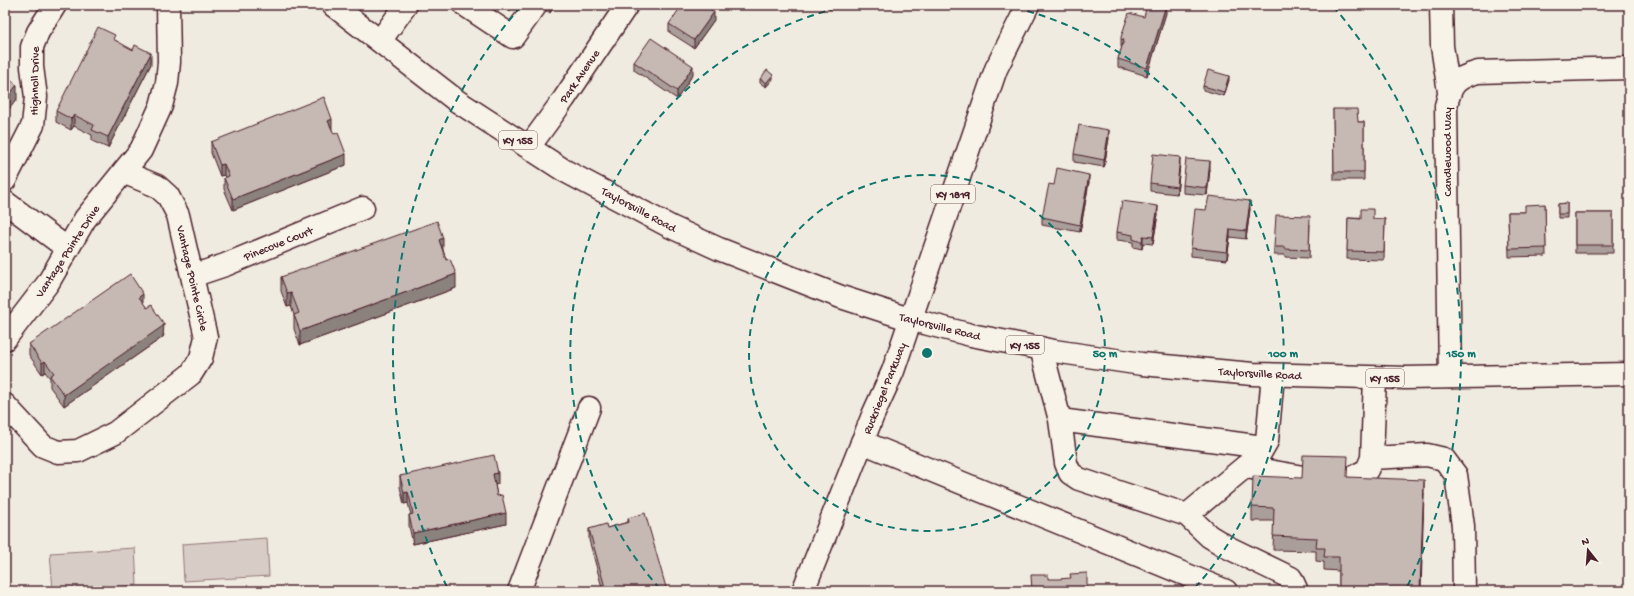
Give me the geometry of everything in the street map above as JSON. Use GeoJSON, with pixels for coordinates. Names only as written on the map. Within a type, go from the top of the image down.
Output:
{"type":"FeatureCollection","features":[{"type":"Feature","properties":{"kind":"main road","name":"Highnoll Drive"},"geometry":{"type":"LineString","coordinates":[[5,180],[32,125],[36,97],[32,67],[32,47],[38,32],[55,5]]}},
{"type":"Feature","properties":{"kind":"main road","name":"Vantage Pointe Drive"},"geometry":{"type":"LineString","coordinates":[[5,339],[48,283],[85,219],[141,150],[162,106],[167,82],[169,62],[168,5]]}},
{"type":"Feature","properties":{"kind":"main road","name":"Taylorsville Road"},"geometry":{"type":"LineString","coordinates":[[333,5],[492,125],[571,174],[671,227],[719,249],[841,297],[910,319],[971,335],[1040,348],[1142,364],[1253,374],[1375,378],[1629,374]]}},
{"type":"Feature","properties":{"kind":"main road"},"geometry":{"type":"LineString","coordinates":[[380,41],[406,5]]}},
{"type":"Feature","properties":{"kind":"main road"},"geometry":{"type":"LineString","coordinates":[[465,5],[513,38],[536,5]]}},
{"type":"Feature","properties":{"kind":"main road","name":"Park Avenue"},"geometry":{"type":"LineString","coordinates":[[529,147],[564,99],[627,5]]}},
{"type":"Feature","properties":{"kind":"main road","name":"Ruckriegel Parkway"},"geometry":{"type":"LineString","coordinates":[[803,591],[862,442],[893,371],[996,69],[1028,5]]}},
{"type":"Feature","properties":{"kind":"main road"},"geometry":{"type":"LineString","coordinates":[[1441,5],[1442,46],[1449,92]]}},
{"type":"Feature","properties":{"kind":"main road","name":"Candlewood Way"},"geometry":{"type":"LineString","coordinates":[[1450,377],[1446,106],[1449,92],[1456,82],[1463,76],[1478,72],[1629,68]]}},
{"type":"Feature","properties":{"kind":"main road","name":"Vantage Pointe Circle"},"geometry":{"type":"LineString","coordinates":[[5,405],[43,446],[58,452],[78,451],[115,433],[191,374],[201,358],[206,337],[178,215],[168,196],[157,186],[123,172]]}},
{"type":"Feature","properties":{"kind":"main road"},"geometry":{"type":"LineString","coordinates":[[5,202],[68,249]]}},
{"type":"Feature","properties":{"kind":"main road","name":"Pinecove Court"},"geometry":{"type":"LineString","coordinates":[[192,276],[225,265],[363,208]]}},
{"type":"Feature","properties":{"kind":"main road"},"geometry":{"type":"LineString","coordinates":[[1040,348],[1060,420],[1066,463],[1070,473],[1079,479],[1187,515],[1209,536],[1227,547],[1291,578],[1296,591]]}},
{"type":"Feature","properties":{"kind":"main road"},"geometry":{"type":"LineString","coordinates":[[1187,515],[1259,455],[1267,441],[1273,375]]}},
{"type":"Feature","properties":{"kind":"main road"},"geometry":{"type":"LineString","coordinates":[[1347,480],[1367,470],[1372,458],[1375,378]]}},
{"type":"Feature","properties":{"kind":"main road"},"geometry":{"type":"LineString","coordinates":[[519,591],[589,408]]}},
{"type":"Feature","properties":{"kind":"main road"},"geometry":{"type":"LineString","coordinates":[[1060,420],[1263,447]]}},
{"type":"Feature","properties":{"kind":"main road"},"geometry":{"type":"LineString","coordinates":[[862,442],[1226,591]]}},
{"type":"Feature","properties":{"kind":"main road"},"geometry":{"type":"LineString","coordinates":[[1372,458],[1428,455],[1444,459],[1456,475],[1463,526],[1464,591]]}},
{"type":"Feature","properties":{"kind":"main road"},"geometry":{"type":"LineString","coordinates":[[1246,467],[1303,477]]}},
{"type":"Feature","properties":{"kind":"shaded area"},"geometry":{"type":"Polygon","coordinates":[[[267,538],[269,576],[184,581],[182,544],[267,538]]]}},
{"type":"Feature","properties":{"kind":"shaded area"},"geometry":{"type":"Polygon","coordinates":[[[135,548],[137,585],[53,590],[50,553],[135,548]]]}},
{"type":"Feature","properties":{"kind":"building"},"geometry":{"type":"Polygon","coordinates":[[[682,5],[704,5],[714,12],[694,40],[669,24],[682,5]]]}},
{"type":"Feature","properties":{"kind":"building"},"geometry":{"type":"Polygon","coordinates":[[[1147,5],[1166,5],[1147,68],[1118,59],[1124,40],[1121,39],[1121,37],[1129,13],[1144,17],[1147,5]]]}},
{"type":"Feature","properties":{"kind":"building"},"geometry":{"type":"Polygon","coordinates":[[[98,27],[115,35],[113,39],[133,50],[135,45],[151,53],[108,137],[92,130],[94,125],[74,115],[71,119],[56,111],[98,27]]]}},
{"type":"Feature","properties":{"kind":"building"},"geometry":{"type":"Polygon","coordinates":[[[651,38],[693,66],[677,91],[634,62],[651,38]]]}},
{"type":"Feature","properties":{"kind":"building"},"geometry":{"type":"Polygon","coordinates":[[[767,70],[773,75],[766,83],[760,79],[767,70]]]}},
{"type":"Feature","properties":{"kind":"building"},"geometry":{"type":"Polygon","coordinates":[[[1208,70],[1229,76],[1224,92],[1203,86],[1208,70]]]}},
{"type":"Feature","properties":{"kind":"building"},"geometry":{"type":"Polygon","coordinates":[[[5,75],[17,85],[6,99],[5,98],[5,75]]]}},
{"type":"Feature","properties":{"kind":"building"},"geometry":{"type":"Polygon","coordinates":[[[324,97],[332,119],[328,121],[334,134],[338,133],[346,154],[233,199],[224,178],[229,176],[224,164],[220,165],[211,142],[324,97]]]}},
{"type":"Feature","properties":{"kind":"building"},"geometry":{"type":"Polygon","coordinates":[[[1333,109],[1357,109],[1358,122],[1364,122],[1364,172],[1334,172],[1333,109]]]}},
{"type":"Feature","properties":{"kind":"building"},"geometry":{"type":"Polygon","coordinates":[[[1079,125],[1109,130],[1104,160],[1074,154],[1079,125]]]}},
{"type":"Feature","properties":{"kind":"building"},"geometry":{"type":"Polygon","coordinates":[[[1153,154],[1180,157],[1177,187],[1150,183],[1153,154]]]}},
{"type":"Feature","properties":{"kind":"building"},"geometry":{"type":"Polygon","coordinates":[[[1186,159],[1210,161],[1207,188],[1183,185],[1186,159]]]}},
{"type":"Feature","properties":{"kind":"building"},"geometry":{"type":"Polygon","coordinates":[[[1057,168],[1089,175],[1080,225],[1042,217],[1049,184],[1054,185],[1057,168]]]}},
{"type":"Feature","properties":{"kind":"building"},"geometry":{"type":"Polygon","coordinates":[[[1209,196],[1250,201],[1246,231],[1230,229],[1227,252],[1191,248],[1195,209],[1206,210],[1209,196]]]}},
{"type":"Feature","properties":{"kind":"building"},"geometry":{"type":"Polygon","coordinates":[[[1122,201],[1158,206],[1153,237],[1143,236],[1142,241],[1138,241],[1133,239],[1133,235],[1117,232],[1122,201]]]}},
{"type":"Feature","properties":{"kind":"building"},"geometry":{"type":"Polygon","coordinates":[[[1567,203],[1567,214],[1558,214],[1558,204],[1567,203]]]}},
{"type":"Feature","properties":{"kind":"building"},"geometry":{"type":"Polygon","coordinates":[[[1545,204],[1546,248],[1509,249],[1508,212],[1525,212],[1525,205],[1545,204]]]}},
{"type":"Feature","properties":{"kind":"building"},"geometry":{"type":"Polygon","coordinates":[[[1361,209],[1373,209],[1373,219],[1385,219],[1384,252],[1347,251],[1348,218],[1361,219],[1361,209]]]}},
{"type":"Feature","properties":{"kind":"building"},"geometry":{"type":"Polygon","coordinates":[[[1575,213],[1613,213],[1613,245],[1575,245],[1575,213]]]}},
{"type":"Feature","properties":{"kind":"building"},"geometry":{"type":"Polygon","coordinates":[[[1276,215],[1310,216],[1309,250],[1274,247],[1276,215]]]}},
{"type":"Feature","properties":{"kind":"building"},"geometry":{"type":"Polygon","coordinates":[[[437,221],[443,238],[439,240],[446,260],[450,259],[456,274],[300,331],[294,315],[299,313],[291,292],[287,293],[281,277],[437,221]]]}},
{"type":"Feature","properties":{"kind":"building"},"geometry":{"type":"Polygon","coordinates":[[[130,274],[143,294],[139,297],[147,308],[151,305],[164,324],[163,326],[64,395],[50,376],[54,373],[45,361],[42,363],[29,344],[130,274]]]}},
{"type":"Feature","properties":{"kind":"building"},"geometry":{"type":"Polygon","coordinates":[[[494,455],[498,473],[493,474],[497,496],[502,495],[506,513],[413,533],[409,515],[413,514],[410,499],[408,492],[404,493],[400,476],[494,455]]]}},
{"type":"Feature","properties":{"kind":"building"},"geometry":{"type":"Polygon","coordinates":[[[1303,455],[1348,456],[1347,477],[1424,480],[1420,590],[1339,588],[1339,557],[1324,557],[1325,548],[1316,548],[1317,538],[1273,536],[1274,508],[1252,507],[1253,476],[1302,478],[1303,455]]]}},
{"type":"Feature","properties":{"kind":"building"},"geometry":{"type":"Polygon","coordinates":[[[645,513],[667,591],[606,591],[589,529],[606,524],[607,528],[629,522],[628,518],[645,513]]]}},
{"type":"Feature","properties":{"kind":"building"},"geometry":{"type":"Polygon","coordinates":[[[1087,573],[1087,591],[1032,591],[1031,575],[1048,575],[1048,579],[1058,579],[1071,578],[1070,574],[1087,573]]]}}]}
